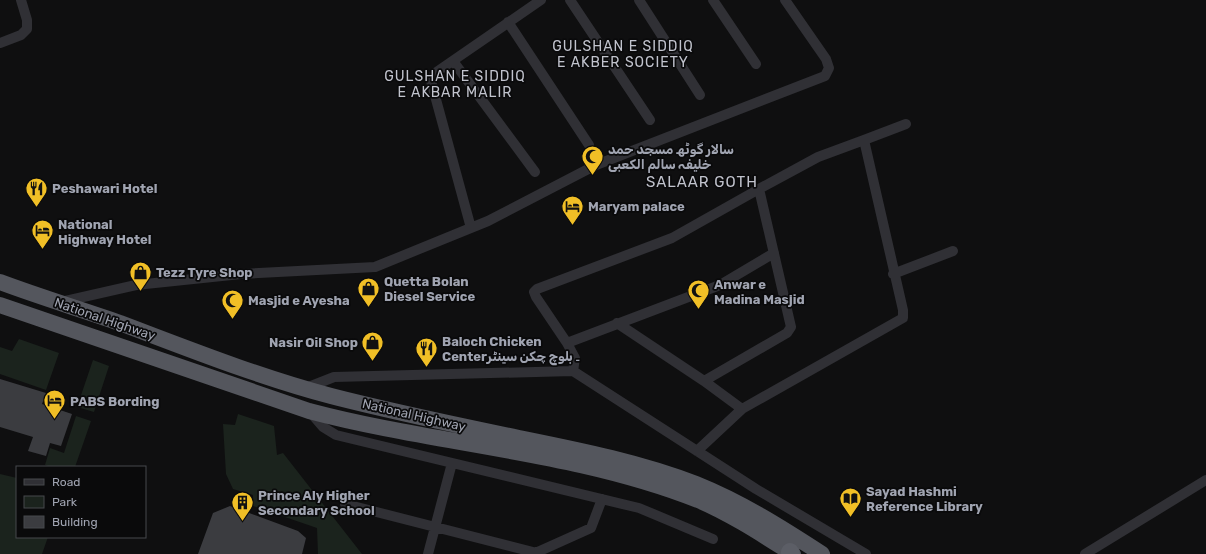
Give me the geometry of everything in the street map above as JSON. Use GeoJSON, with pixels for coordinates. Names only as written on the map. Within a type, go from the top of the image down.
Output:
{"type":"FeatureCollection","features":[{"type":"Feature","properties":{"kind":"highway","name":"National Highway"},"geometry":{"type":"LineString","coordinates":[[7,285],[57,303],[96,314],[222,361],[329,395],[434,420],[611,458],[662,472],[738,503],[822,554]]}},
{"type":"Feature","properties":{"kind":"highway"},"geometry":{"type":"LineString","coordinates":[[5,307],[7,285]]}},
{"type":"Feature","properties":{"kind":"highway","name":"National Highway"},"geometry":{"type":"LineString","coordinates":[[5,307],[309,410],[351,422],[594,467],[698,501],[791,553]]}},
{"type":"Feature","properties":{"kind":"street"},"geometry":{"type":"LineString","coordinates":[[0,43],[21,35],[27,29],[27,20],[22,0]]}},
{"type":"Feature","properties":{"kind":"street"},"geometry":{"type":"LineString","coordinates":[[471,228],[431,80],[434,74],[541,0]]}},
{"type":"Feature","properties":{"kind":"street"},"geometry":{"type":"LineString","coordinates":[[570,0],[650,120]]}},
{"type":"Feature","properties":{"kind":"street"},"geometry":{"type":"LineString","coordinates":[[638,0],[700,95]]}},
{"type":"Feature","properties":{"kind":"street"},"geometry":{"type":"LineString","coordinates":[[713,0],[756,64]]}},
{"type":"Feature","properties":{"kind":"street"},"geometry":{"type":"LineString","coordinates":[[57,303],[136,285],[241,274],[375,268],[488,221],[596,165],[825,76],[829,68],[826,59],[785,0]]}},
{"type":"Feature","properties":{"kind":"street"},"geometry":{"type":"LineString","coordinates":[[508,22],[589,145]]}},
{"type":"Feature","properties":{"kind":"street"},"geometry":{"type":"LineString","coordinates":[[453,61],[535,172]]}},
{"type":"Feature","properties":{"kind":"street"},"geometry":{"type":"LineString","coordinates":[[573,371],[575,358],[567,342],[536,297],[534,292],[537,289],[672,238],[818,157],[906,124]]}},
{"type":"Feature","properties":{"kind":"street"},"geometry":{"type":"LineString","coordinates":[[697,451],[742,409],[903,318],[903,310],[893,274],[864,140]]}},
{"type":"Feature","properties":{"kind":"street"},"geometry":{"type":"LineString","coordinates":[[704,381],[787,333],[792,327],[759,189]]}},
{"type":"Feature","properties":{"kind":"street"},"geometry":{"type":"LineString","coordinates":[[893,274],[953,251]]}},
{"type":"Feature","properties":{"kind":"street"},"geometry":{"type":"LineString","coordinates":[[567,342],[720,285],[774,253]]}},
{"type":"Feature","properties":{"kind":"street"},"geometry":{"type":"LineString","coordinates":[[617,324],[704,381],[742,409]]}},
{"type":"Feature","properties":{"kind":"street"},"geometry":{"type":"LineString","coordinates":[[306,388],[334,377],[573,371],[756,489],[866,554]]}},
{"type":"Feature","properties":{"kind":"street"},"geometry":{"type":"LineString","coordinates":[[309,410],[323,427],[336,435],[639,508],[713,539]]}},
{"type":"Feature","properties":{"kind":"street"},"geometry":{"type":"LineString","coordinates":[[428,554],[452,463]]}},
{"type":"Feature","properties":{"kind":"street"},"geometry":{"type":"LineString","coordinates":[[1085,554],[1206,480]]}},
{"type":"Feature","properties":{"kind":"street"},"geometry":{"type":"LineString","coordinates":[[345,504],[535,553],[591,528],[602,499]]}},
{"type":"Feature","properties":{"kind":"green space"},"geometry":{"type":"Polygon","coordinates":[[[19,339],[59,353],[46,390],[0,374],[0,347],[12,351],[19,339]]]}},
{"type":"Feature","properties":{"kind":"green space"},"geometry":{"type":"Polygon","coordinates":[[[93,360],[109,366],[94,412],[77,407],[93,360]]]}},
{"type":"Feature","properties":{"kind":"green space"},"geometry":{"type":"Polygon","coordinates":[[[238,414],[274,426],[277,455],[283,453],[362,554],[318,554],[317,528],[253,506],[253,495],[233,489],[226,474],[223,424],[235,425],[238,414]]]}},
{"type":"Feature","properties":{"kind":"green space"},"geometry":{"type":"Polygon","coordinates":[[[76,416],[91,421],[75,466],[45,465],[50,448],[64,453],[76,416]]]}},
{"type":"Feature","properties":{"kind":"green space"},"geometry":{"type":"Polygon","coordinates":[[[0,474],[16,478],[16,538],[48,538],[42,554],[0,554],[0,474]]]}},
{"type":"Feature","properties":{"kind":"building","name":"PABS Bording"},"geometry":{"type":"Polygon","coordinates":[[[0,379],[46,393],[42,404],[72,414],[61,446],[50,443],[46,456],[28,451],[33,437],[0,427],[0,379]]]}},
{"type":"Feature","properties":{"kind":"building","name":"Prince Aly Higher Secondary School"},"geometry":{"type":"Polygon","coordinates":[[[230,506],[298,531],[306,538],[302,554],[198,554],[213,513],[230,506]]]}},
{"type":"Feature","properties":{"kind":"place","name":"سالار گوٹھ مسجد حمد خلیفہ سالم الکعبی"},"geometry":{"type":"Point","coordinates":[593,176]}},
{"type":"Feature","properties":{"kind":"place","name":"Peshawari Hotel"},"geometry":{"type":"Point","coordinates":[37,208]}},
{"type":"Feature","properties":{"kind":"place","name":"Maryam palace"},"geometry":{"type":"Point","coordinates":[573,226]}},
{"type":"Feature","properties":{"kind":"place","name":"National Highway Hotel"},"geometry":{"type":"Point","coordinates":[42,250]}},
{"type":"Feature","properties":{"kind":"place","name":"Tezz Tyre Shop"},"geometry":{"type":"Point","coordinates":[140,292]}},
{"type":"Feature","properties":{"kind":"place","name":"Quetta Bolan Diesel Service"},"geometry":{"type":"Point","coordinates":[369,308]}},
{"type":"Feature","properties":{"kind":"place","name":"Anwar e Madina Masjid"},"geometry":{"type":"Point","coordinates":[699,310]}},
{"type":"Feature","properties":{"kind":"place","name":"Masjid e Ayesha"},"geometry":{"type":"Point","coordinates":[232,320]}},
{"type":"Feature","properties":{"kind":"place","name":"Nasir Oil Shop"},"geometry":{"type":"Point","coordinates":[373,362]}},
{"type":"Feature","properties":{"kind":"place","name":"Baloch Chicken Center۔ بلوچ چکن سینٹر"},"geometry":{"type":"Point","coordinates":[426,368]}},
{"type":"Feature","properties":{"kind":"place","name":"PABS Bording"},"geometry":{"type":"Point","coordinates":[54,420]}},
{"type":"Feature","properties":{"kind":"place","name":"Sayad Hashmi Reference Library"},"geometry":{"type":"Point","coordinates":[851,518]}},
{"type":"Feature","properties":{"kind":"place","name":"Prince Aly Higher Secondary School"},"geometry":{"type":"Point","coordinates":[242,522]}},
{"type":"Feature","properties":{"kind":"district","name":"GULSHAN E SIDDIQ E AKBER SOCIETY"},"geometry":{"type":"Point","coordinates":[623,54]}},
{"type":"Feature","properties":{"kind":"district","name":"GULSHAN E SIDDIQ E AKBAR MALIR"},"geometry":{"type":"Point","coordinates":[455,84]}},
{"type":"Feature","properties":{"kind":"district","name":"SALAAR GOTH"},"geometry":{"type":"Point","coordinates":[702,182]}}]}
